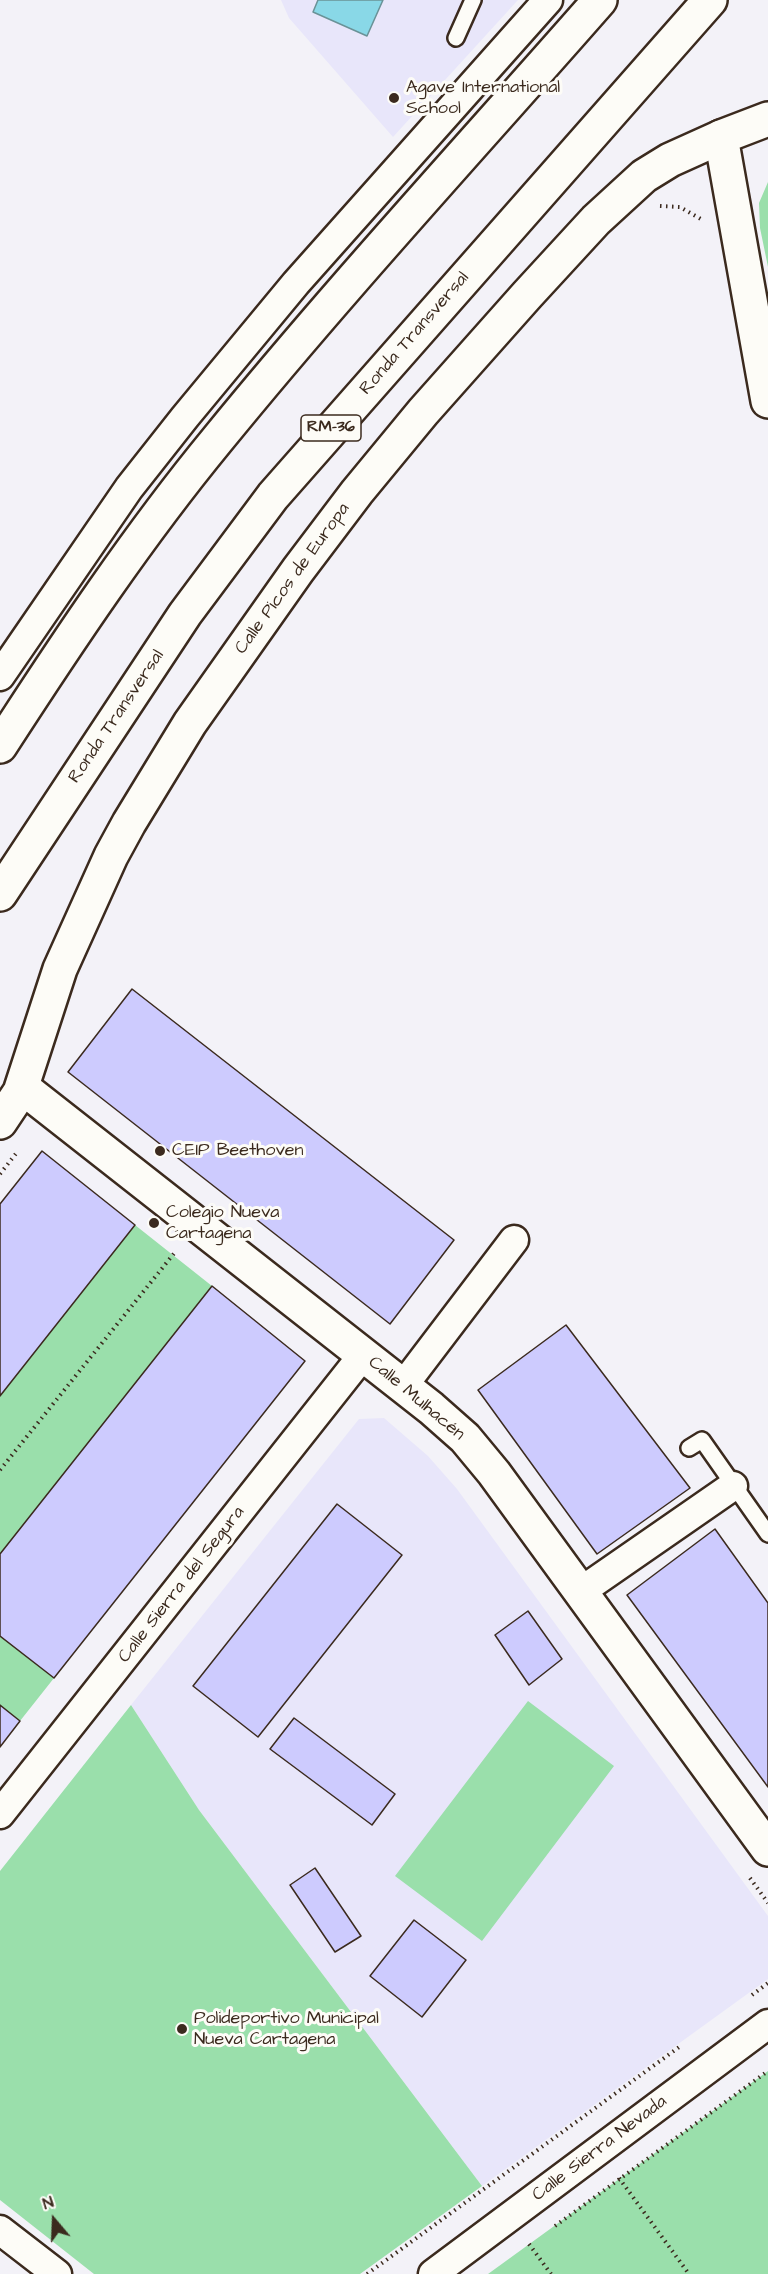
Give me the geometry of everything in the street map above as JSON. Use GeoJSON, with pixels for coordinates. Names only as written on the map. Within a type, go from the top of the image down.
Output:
{"type":"FeatureCollection","features":[{"type":"Feature","properties":{"kind":"main road"},"geometry":{"type":"LineString","coordinates":[[0,746],[151,525],[216,441],[295,347],[600,0]]}},
{"type":"Feature","properties":{"kind":"main road","name":"Ronda Transversal"},"geometry":{"type":"LineString","coordinates":[[0,894],[185,614],[273,496],[710,0]]}},
{"type":"Feature","properties":{"kind":"main road","name":"Calle Picos de Europa"},"geometry":{"type":"LineString","coordinates":[[0,1122],[22,1087],[60,969],[111,856],[129,823],[195,715],[298,570],[357,492],[423,412],[526,295],[596,220],[644,176],[670,160],[768,119]]}},
{"type":"Feature","properties":{"kind":"main road"},"geometry":{"type":"LineString","coordinates":[[721,137],[768,401]]}},
{"type":"Feature","properties":{"kind":"main road"},"geometry":{"type":"LineString","coordinates":[[760,352],[768,318]]}},
{"type":"Feature","properties":{"kind":"main road","name":"Calle Mulhacén"},"geometry":{"type":"LineString","coordinates":[[22,1087],[443,1418],[474,1449],[768,1849]]}},
{"type":"Feature","properties":{"kind":"street"},"geometry":{"type":"LineString","coordinates":[[0,676],[129,488],[185,417],[296,283],[538,4]]}},
{"type":"Feature","properties":{"kind":"street"},"geometry":{"type":"LineString","coordinates":[[403,1386],[514,1240]]}},
{"type":"Feature","properties":{"kind":"street","name":"Calle Sierra del Segura"},"geometry":{"type":"LineString","coordinates":[[0,1814],[363,1355]]}},
{"type":"Feature","properties":{"kind":"street"},"geometry":{"type":"LineString","coordinates":[[580,1592],[733,1486]]}},
{"type":"Feature","properties":{"kind":"street","name":"Calle Sierra Nevada"},"geometry":{"type":"LineString","coordinates":[[433,2274],[768,2024]]}},
{"type":"Feature","properties":{"kind":"street"},"geometry":{"type":"LineString","coordinates":[[0,2230],[57,2274]]}},
{"type":"Feature","properties":{"kind":"lane"},"geometry":{"type":"LineString","coordinates":[[456,38],[473,0]]}},
{"type":"Feature","properties":{"kind":"lane"},"geometry":{"type":"LineString","coordinates":[[689,1448],[702,1440],[768,1534]]}},
{"type":"Feature","properties":{"kind":"path"},"geometry":{"type":"LineString","coordinates":[[656,205],[680,207],[700,219],[716,235],[738,232]]}},
{"type":"Feature","properties":{"kind":"path"},"geometry":{"type":"LineString","coordinates":[[0,1470],[177,1249]]}},
{"type":"Feature","properties":{"kind":"path"},"geometry":{"type":"LineString","coordinates":[[749,1997],[768,1983]]}},
{"type":"Feature","properties":{"kind":"path"},"geometry":{"type":"LineString","coordinates":[[367,2274],[682,2045]]}},
{"type":"Feature","properties":{"kind":"path"},"geometry":{"type":"LineString","coordinates":[[547,2231],[768,2071]]}},
{"type":"Feature","properties":{"kind":"path"},"geometry":{"type":"LineString","coordinates":[[599,2150],[689,2274]]}},
{"type":"Feature","properties":{"kind":"path"},"geometry":{"type":"LineString","coordinates":[[521,2250],[538,2238]]}},
{"type":"Feature","properties":{"kind":"path"},"geometry":{"type":"LineString","coordinates":[[529,2244],[551,2274]]}},
{"type":"Feature","properties":{"kind":"shaded area","name":"Agave International School"},"geometry":{"type":"Polygon","coordinates":[[[281,0],[518,0],[393,137],[289,18],[281,0]]]}},
{"type":"Feature","properties":{"kind":"shaded area"},"geometry":{"type":"Polygon","coordinates":[[[384,1418],[428,1456],[457,1489],[768,1916],[768,1979],[482,2186],[199,1810],[131,1705],[359,1419],[384,1418]]]}},
{"type":"Feature","properties":{"kind":"green space"},"geometry":{"type":"Polygon","coordinates":[[[768,182],[768,267],[760,228],[759,203],[768,182]]]}},
{"type":"Feature","properties":{"kind":"green space"},"geometry":{"type":"Polygon","coordinates":[[[135,1225],[212,1286],[0,1554],[0,1396],[135,1225]]]}},
{"type":"Feature","properties":{"kind":"green space"},"geometry":{"type":"Polygon","coordinates":[[[0,1636],[54,1678],[20,1721],[0,1705],[0,1636]]]}},
{"type":"Feature","properties":{"kind":"green space"},"geometry":{"type":"Polygon","coordinates":[[[528,1701],[614,1766],[482,1941],[395,1876],[528,1701]]]}},
{"type":"Feature","properties":{"kind":"green space","name":"Polideportivo Municipal Nueva Cartagena"},"geometry":{"type":"Polygon","coordinates":[[[131,1705],[199,1810],[482,2186],[360,2274],[94,2274],[0,2200],[0,1871],[131,1705]]]}},
{"type":"Feature","properties":{"kind":"green space"},"geometry":{"type":"Polygon","coordinates":[[[768,2071],[768,2274],[488,2274],[768,2071]]]}},
{"type":"Feature","properties":{"kind":"water"},"geometry":{"type":"Polygon","coordinates":[[[318,0],[383,0],[367,36],[313,12],[318,0]]]}},
{"type":"Feature","properties":{"kind":"building"},"geometry":{"type":"Polygon","coordinates":[[[132,989],[454,1240],[390,1324],[68,1072],[132,989]]]}},
{"type":"Feature","properties":{"kind":"building"},"geometry":{"type":"Polygon","coordinates":[[[42,1151],[135,1225],[0,1396],[0,1204],[42,1151]]]}},
{"type":"Feature","properties":{"kind":"building"},"geometry":{"type":"Polygon","coordinates":[[[212,1286],[305,1361],[54,1678],[0,1636],[0,1554],[212,1286]]]}},
{"type":"Feature","properties":{"kind":"building"},"geometry":{"type":"Polygon","coordinates":[[[566,1325],[690,1488],[597,1554],[478,1390],[566,1325]]]}},
{"type":"Feature","properties":{"kind":"building"},"geometry":{"type":"Polygon","coordinates":[[[337,1504],[402,1555],[258,1737],[193,1686],[337,1504]]]}},
{"type":"Feature","properties":{"kind":"building"},"geometry":{"type":"Polygon","coordinates":[[[715,1529],[768,1603],[768,1787],[627,1595],[715,1529]]]}},
{"type":"Feature","properties":{"kind":"building"},"geometry":{"type":"Polygon","coordinates":[[[528,1611],[562,1659],[529,1685],[495,1635],[528,1611]]]}},
{"type":"Feature","properties":{"kind":"building"},"geometry":{"type":"Polygon","coordinates":[[[0,1705],[20,1721],[0,1747],[0,1705]]]}},
{"type":"Feature","properties":{"kind":"building"},"geometry":{"type":"Polygon","coordinates":[[[294,1718],[395,1794],[372,1825],[270,1749],[294,1718]]]}},
{"type":"Feature","properties":{"kind":"building"},"geometry":{"type":"Polygon","coordinates":[[[315,1868],[361,1936],[335,1952],[290,1885],[315,1868]]]}},
{"type":"Feature","properties":{"kind":"building"},"geometry":{"type":"Polygon","coordinates":[[[414,1920],[466,1960],[422,2017],[370,1976],[414,1920]]]}},
{"type":"Feature","properties":{"kind":"place","name":"Agave International School"},"geometry":{"type":"Point","coordinates":[394,98]}},
{"type":"Feature","properties":{"kind":"place","name":"CEIP Beethoven"},"geometry":{"type":"Point","coordinates":[160,1151]}},
{"type":"Feature","properties":{"kind":"place","name":"Colegio Nueva Cartagena"},"geometry":{"type":"Point","coordinates":[154,1223]}},
{"type":"Feature","properties":{"kind":"place","name":"Polideportivo Municipal Nueva Cartagena"},"geometry":{"type":"Point","coordinates":[182,2029]}}]}
